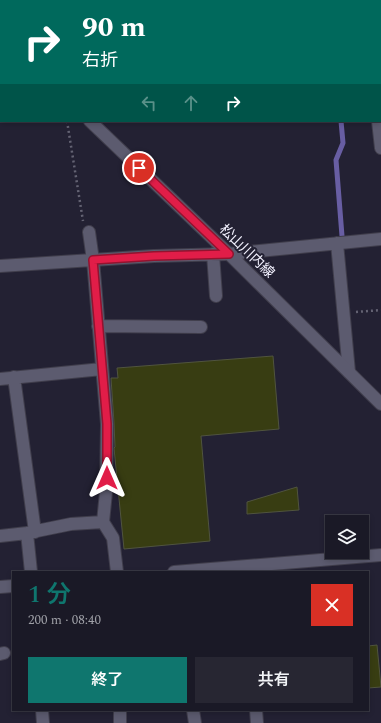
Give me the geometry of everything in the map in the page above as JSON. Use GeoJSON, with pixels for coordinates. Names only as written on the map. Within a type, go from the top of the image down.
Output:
{"type":"FeatureCollection","features":[{"type":"Feature","properties":{"kind":"street","name":"松山川内線"},"geometry":{"type":"LineString","coordinates":[[94,122],[381,404]]}},
{"type":"Feature","properties":{"kind":"street"},"geometry":{"type":"LineString","coordinates":[[378,122],[381,148]]}},
{"type":"Feature","properties":{"kind":"street"},"geometry":{"type":"LineString","coordinates":[[89,232],[93,260],[107,424],[106,492],[103,522],[113,538],[117,571]]}},
{"type":"Feature","properties":{"kind":"street"},"geometry":{"type":"LineString","coordinates":[[0,266],[154,256],[229,254],[381,239]]}},
{"type":"Feature","properties":{"kind":"street"},"geometry":{"type":"LineString","coordinates":[[337,243],[349,372]]}},
{"type":"Feature","properties":{"kind":"street"},"geometry":{"type":"LineString","coordinates":[[213,254],[216,296]]}},
{"type":"Feature","properties":{"kind":"street"},"geometry":{"type":"LineString","coordinates":[[98,326],[201,327]]}},
{"type":"Feature","properties":{"kind":"street"},"geometry":{"type":"LineString","coordinates":[[0,378],[102,369]]}},
{"type":"Feature","properties":{"kind":"street"},"geometry":{"type":"LineString","coordinates":[[14,377],[31,532],[31,571]]}},
{"type":"Feature","properties":{"kind":"street"},"geometry":{"type":"LineString","coordinates":[[0,536],[72,524],[103,522]]}},
{"type":"Feature","properties":{"kind":"street"},"geometry":{"type":"LineString","coordinates":[[186,571],[381,555]]}},
{"type":"Feature","properties":{"kind":"street"},"geometry":{"type":"LineString","coordinates":[[0,587],[12,586]]}},
{"type":"Feature","properties":{"kind":"street"},"geometry":{"type":"LineString","coordinates":[[42,711],[44,723]]}},
{"type":"Feature","properties":{"kind":"street"},"geometry":{"type":"LineString","coordinates":[[120,711],[120,723]]}},
{"type":"Feature","properties":{"kind":"street"},"geometry":{"type":"LineString","coordinates":[[193,711],[195,723]]}},
{"type":"Feature","properties":{"kind":"street"},"geometry":{"type":"LineString","coordinates":[[256,711],[257,723]]}},
{"type":"Feature","properties":{"kind":"path"},"geometry":{"type":"LineString","coordinates":[[67,122],[84,226],[89,232]]}},
{"type":"Feature","properties":{"kind":"path"},"geometry":{"type":"LineString","coordinates":[[343,313],[381,310]]}},
{"type":"Feature","properties":{"kind":"building"},"geometry":{"type":"Polygon","coordinates":[[[273,356],[279,429],[201,436],[210,541],[124,549],[114,448],[111,378],[118,378],[117,368],[273,356]]]}},
{"type":"Feature","properties":{"kind":"building"},"geometry":{"type":"Polygon","coordinates":[[[297,487],[299,510],[247,514],[247,502],[297,487]]]}},
{"type":"Feature","properties":{"kind":"building"},"geometry":{"type":"Polygon","coordinates":[[[377,645],[381,687],[369,688],[369,646],[377,645]]]}},
{"type":"Feature","properties":{"kind":"waterway"},"geometry":{"type":"LineString","coordinates":[[341,122],[343,143],[336,160],[342,236]]}},
{"type":"Feature","properties":{"kind":"route"},"geometry":{"type":"LineString","coordinates":[[107,478],[107,424],[93,260],[154,256],[229,254],[139,168]]}}]}
